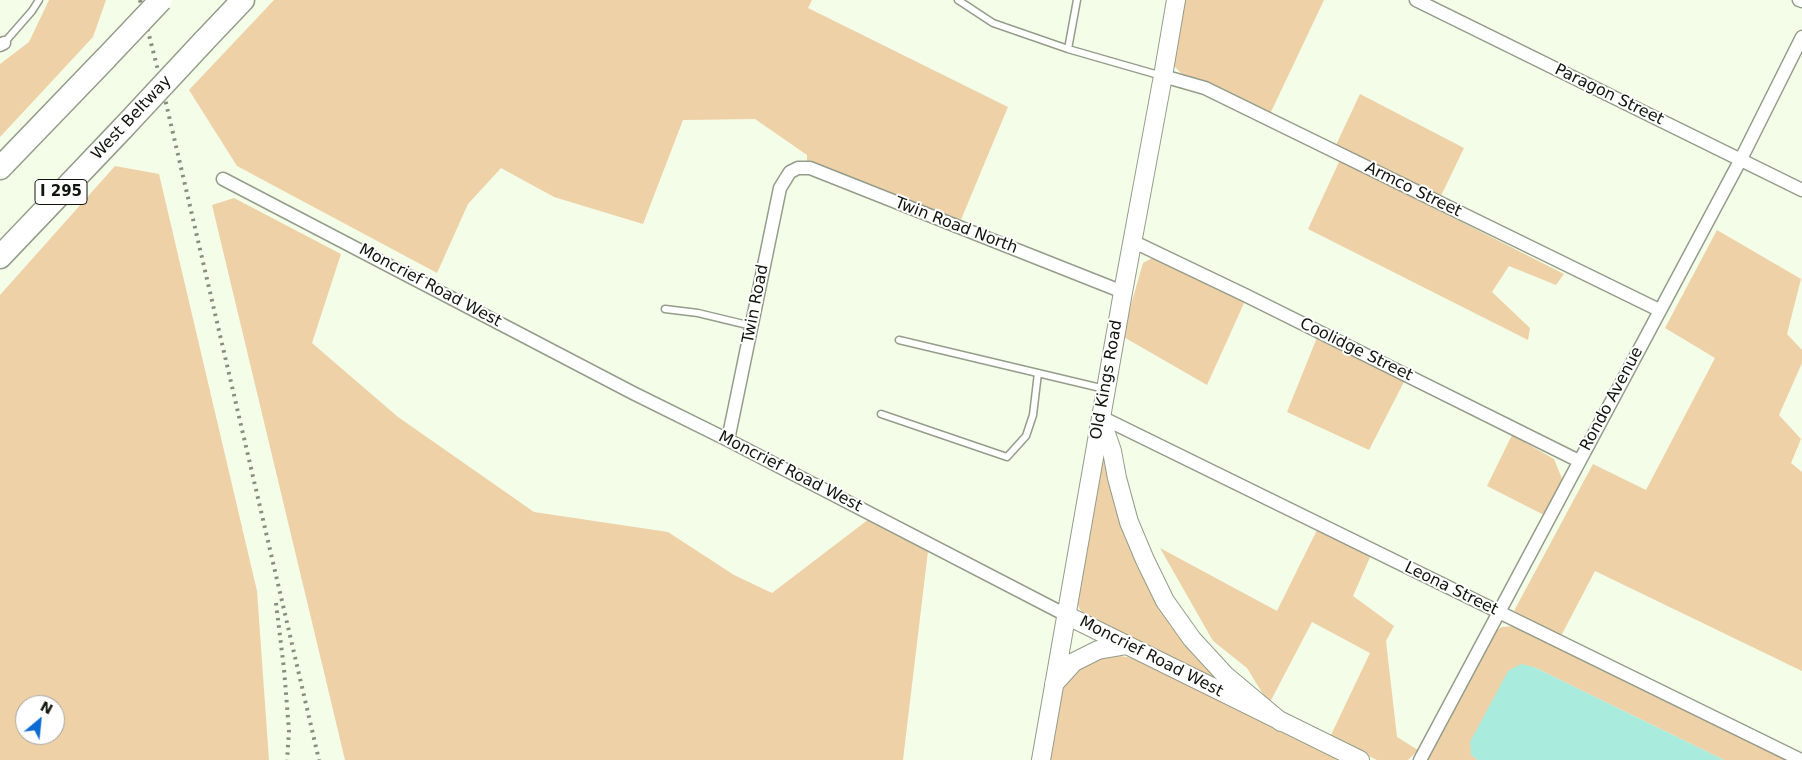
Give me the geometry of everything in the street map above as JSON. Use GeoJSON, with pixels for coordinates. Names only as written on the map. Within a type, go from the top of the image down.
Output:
{"type":"FeatureCollection","features":[{"type":"Feature","properties":{"kind":"highway"},"geometry":{"type":"LineString","coordinates":[[0,168],[161,0]]}},
{"type":"Feature","properties":{"kind":"highway","name":"West Beltway"},"geometry":{"type":"LineString","coordinates":[[0,257],[243,0]]}},
{"type":"Feature","properties":{"kind":"street","name":"Old Kings Road"},"geometry":{"type":"LineString","coordinates":[[1041,760],[1122,292],[1176,0]]}},
{"type":"Feature","properties":{"kind":"street","name":"Paragon Street"},"geometry":{"type":"LineString","coordinates":[[1416,0],[1802,190]]}},
{"type":"Feature","properties":{"kind":"street","name":"Rondo Avenue"},"geometry":{"type":"LineString","coordinates":[[1420,760],[1740,159],[1802,38]]}},
{"type":"Feature","properties":{"kind":"street","name":"Armco Street"},"geometry":{"type":"LineString","coordinates":[[1163,76],[1205,88],[1659,310]]}},
{"type":"Feature","properties":{"kind":"street","name":"Twin Road North"},"geometry":{"type":"LineString","coordinates":[[790,172],[798,168],[810,168],[1122,292]]}},
{"type":"Feature","properties":{"kind":"street","name":"Twin Road"},"geometry":{"type":"LineString","coordinates":[[728,440],[780,188],[790,172]]}},
{"type":"Feature","properties":{"kind":"street","name":"Moncrief Road West"},"geometry":{"type":"LineString","coordinates":[[223,179],[1066,615],[1360,760]]}},
{"type":"Feature","properties":{"kind":"street","name":"Coolidge Street"},"geometry":{"type":"LineString","coordinates":[[1132,241],[1579,461]]}},
{"type":"Feature","properties":{"kind":"street","name":"Leona Street"},"geometry":{"type":"LineString","coordinates":[[1101,417],[1801,760]]}},
{"type":"Feature","properties":{"kind":"street"},"geometry":{"type":"LineString","coordinates":[[1101,417],[1112,450],[1117,478],[1129,522],[1165,601],[1192,639],[1226,676],[1280,722]]}},
{"type":"Feature","properties":{"kind":"street"},"geometry":{"type":"LineString","coordinates":[[1054,685],[1074,662],[1098,650],[1127,645]]}},
{"type":"Feature","properties":{"kind":"lane"},"geometry":{"type":"LineString","coordinates":[[2,44],[32,12],[39,0]]}},
{"type":"Feature","properties":{"kind":"lane"},"geometry":{"type":"LineString","coordinates":[[958,0],[993,23],[1068,49],[1163,76]]}},
{"type":"Feature","properties":{"kind":"lane"},"geometry":{"type":"LineString","coordinates":[[1068,49],[1077,0]]}},
{"type":"Feature","properties":{"kind":"lane"},"geometry":{"type":"LineString","coordinates":[[665,309],[698,313],[752,326]]}},
{"type":"Feature","properties":{"kind":"lane"},"geometry":{"type":"LineString","coordinates":[[899,340],[1106,389]]}},
{"type":"Feature","properties":{"kind":"lane"},"geometry":{"type":"LineString","coordinates":[[881,414],[1007,457],[1026,436],[1033,415],[1038,373]]}},
{"type":"Feature","properties":{"kind":"shaded area"},"geometry":{"type":"Polygon","coordinates":[[[49,0],[106,0],[93,37],[0,137],[0,64],[29,42],[49,0]]]}},
{"type":"Feature","properties":{"kind":"shaded area"},"geometry":{"type":"Polygon","coordinates":[[[274,0],[812,0],[808,8],[1008,107],[960,222],[807,162],[807,155],[755,119],[683,120],[643,224],[554,197],[501,168],[468,204],[437,273],[237,166],[189,90],[274,0]]]}},
{"type":"Feature","properties":{"kind":"shaded area"},"geometry":{"type":"Polygon","coordinates":[[[1181,0],[1324,0],[1270,114],[1181,73],[1173,65],[1181,0]]]}},
{"type":"Feature","properties":{"kind":"shaded area"},"geometry":{"type":"Polygon","coordinates":[[[1360,94],[1464,148],[1440,198],[1335,147],[1360,94]]]}},
{"type":"Feature","properties":{"kind":"shaded area"},"geometry":{"type":"Polygon","coordinates":[[[1340,160],[1564,274],[1556,285],[1509,266],[1492,292],[1530,328],[1528,340],[1308,229],[1340,160]]]}},
{"type":"Feature","properties":{"kind":"shaded area"},"geometry":{"type":"Polygon","coordinates":[[[115,166],[159,174],[257,591],[269,760],[0,760],[0,295],[115,166]]]}},
{"type":"Feature","properties":{"kind":"shaded area"},"geometry":{"type":"Polygon","coordinates":[[[234,198],[341,254],[312,343],[398,417],[534,512],[668,532],[734,575],[772,593],[869,519],[928,551],[903,760],[345,760],[212,205],[234,198]]]}},
{"type":"Feature","properties":{"kind":"shaded area"},"geometry":{"type":"Polygon","coordinates":[[[1717,230],[1801,279],[1787,334],[1802,350],[1802,363],[1779,415],[1801,439],[1791,463],[1802,472],[1802,671],[1595,571],[1561,636],[1514,611],[1593,464],[1646,490],[1715,358],[1665,328],[1717,230]]]}},
{"type":"Feature","properties":{"kind":"shaded area"},"geometry":{"type":"Polygon","coordinates":[[[1154,257],[1245,301],[1207,385],[1122,336],[1143,263],[1154,257]]]}},
{"type":"Feature","properties":{"kind":"shaded area"},"geometry":{"type":"Polygon","coordinates":[[[1318,335],[1406,378],[1369,450],[1287,412],[1318,335]]]}},
{"type":"Feature","properties":{"kind":"shaded area"},"geometry":{"type":"Polygon","coordinates":[[[1512,435],[1554,459],[1563,481],[1544,515],[1487,486],[1512,435]]]}},
{"type":"Feature","properties":{"kind":"shaded area"},"geometry":{"type":"Polygon","coordinates":[[[1106,451],[1124,527],[1231,687],[1086,617],[1079,608],[1076,596],[1102,452],[1106,451]]]}},
{"type":"Feature","properties":{"kind":"shaded area"},"geometry":{"type":"Polygon","coordinates":[[[1318,528],[1371,555],[1353,596],[1394,626],[1386,641],[1397,737],[1418,750],[1408,760],[1377,760],[1330,737],[1370,653],[1312,622],[1269,704],[1247,668],[1213,641],[1160,548],[1277,611],[1318,528]]]}},
{"type":"Feature","properties":{"kind":"shaded area"},"geometry":{"type":"Polygon","coordinates":[[[1515,626],[1790,760],[1724,760],[1534,667],[1471,755],[1478,760],[1426,760],[1494,632],[1502,627],[1515,626]]]}},
{"type":"Feature","properties":{"kind":"shaded area"},"geometry":{"type":"Polygon","coordinates":[[[1114,655],[1139,659],[1344,760],[1049,760],[1061,691],[1073,673],[1095,659],[1114,655]]]}},
{"type":"Feature","properties":{"kind":"water"},"geometry":{"type":"Polygon","coordinates":[[[1521,664],[1534,667],[1724,760],[1478,760],[1471,755],[1470,742],[1508,671],[1521,664]]]}},
{"type":"Feature","properties":{"kind":"railway"},"geometry":{"type":"LineString","coordinates":[[140,0],[162,86],[319,760]]}},
{"type":"Feature","properties":{"kind":"railway"},"geometry":{"type":"LineString","coordinates":[[276,603],[289,731],[287,760]]}}]}
